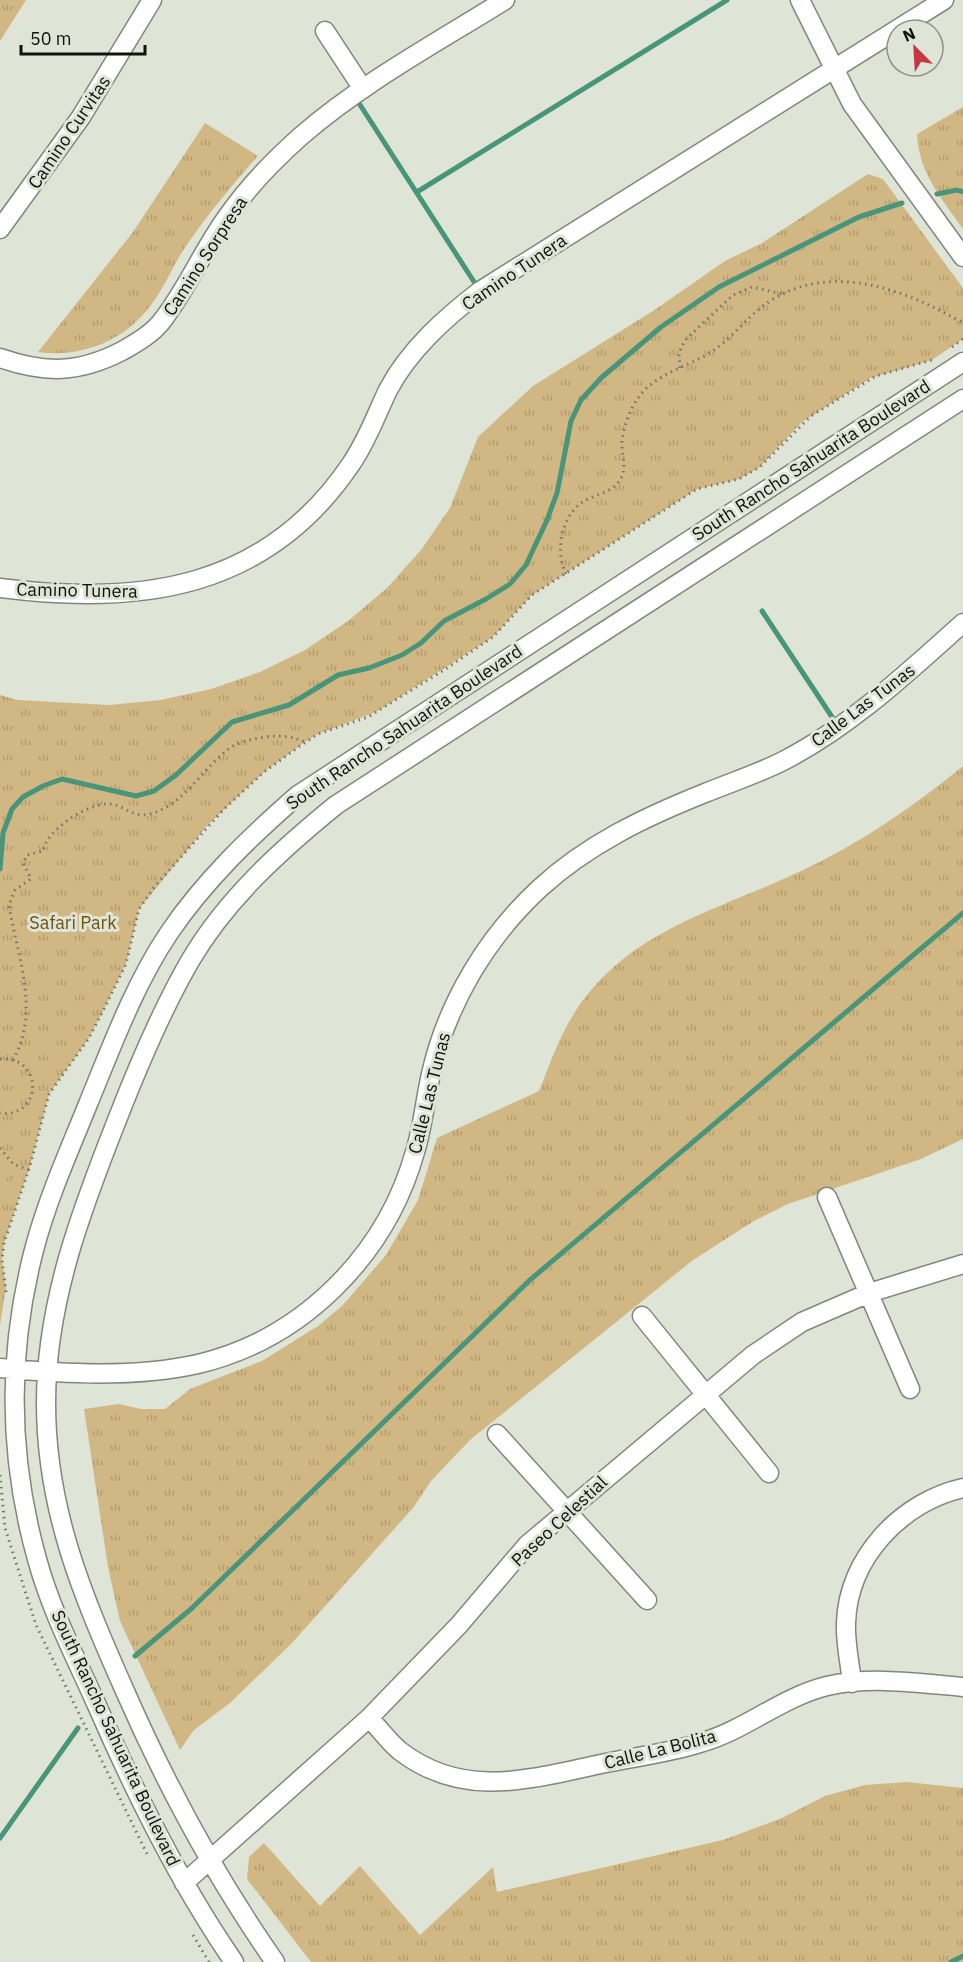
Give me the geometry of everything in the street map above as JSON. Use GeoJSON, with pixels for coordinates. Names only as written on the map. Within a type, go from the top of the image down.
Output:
{"type":"FeatureCollection","features":[{"type":"Feature","properties":{"kind":"street","name":"Camino Curvitas"},"geometry":{"type":"LineString","coordinates":[[0,229],[81,117],[152,0]]}},
{"type":"Feature","properties":{"kind":"street","name":"Camino Sorpresa"},"geometry":{"type":"LineString","coordinates":[[0,358],[27,367],[76,368],[108,358],[150,333],[167,314],[228,215],[262,174],[301,136],[363,89],[505,0]]}},
{"type":"Feature","properties":{"kind":"street"},"geometry":{"type":"LineString","coordinates":[[800,0],[852,104],[963,257]]}},
{"type":"Feature","properties":{"kind":"street","name":"Camino Tunera"},"geometry":{"type":"LineString","coordinates":[[0,588],[99,594],[162,590],[216,574],[266,548],[290,531],[338,483],[353,461],[388,389],[405,364],[460,306],[480,291],[944,0]]}},
{"type":"Feature","properties":{"kind":"street"},"geometry":{"type":"LineString","coordinates":[[325,31],[363,89]]}},
{"type":"Feature","properties":{"kind":"street","name":"South Rancho Sahuarita Boulevard"},"geometry":{"type":"LineString","coordinates":[[234,1962],[184,1883],[104,1723],[50,1597],[38,1562],[20,1487],[8,1369],[34,1249],[74,1140],[121,1024],[170,933],[206,886],[253,835],[298,795],[963,362]]}},
{"type":"Feature","properties":{"kind":"street","name":"South Rancho Sahuarita Boulevard"},"geometry":{"type":"LineString","coordinates":[[275,1962],[209,1860],[135,1715],[73,1569],[59,1521],[51,1471],[46,1401],[55,1311],[75,1228],[154,1029],[201,944],[236,898],[262,870],[312,824],[366,783],[963,399]]}},
{"type":"Feature","properties":{"kind":"street","name":"Calle Las Tunas"},"geometry":{"type":"LineString","coordinates":[[8,1369],[48,1372],[154,1370],[197,1364],[263,1340],[324,1298],[348,1275],[371,1247],[389,1216],[415,1154],[431,1073],[449,1017],[481,958],[520,907],[563,868],[631,825],[782,761],[809,746],[883,693],[963,623]]}},
{"type":"Feature","properties":{"kind":"street"},"geometry":{"type":"LineString","coordinates":[[826,1197],[910,1389]]}},
{"type":"Feature","properties":{"kind":"street","name":"Paseo Celestial"},"geometry":{"type":"LineString","coordinates":[[184,1883],[369,1718],[459,1625],[527,1545],[564,1511],[753,1355],[802,1322],[869,1293],[963,1264]]}},
{"type":"Feature","properties":{"kind":"street"},"geometry":{"type":"LineString","coordinates":[[642,1316],[769,1473]]}},
{"type":"Feature","properties":{"kind":"street"},"geometry":{"type":"LineString","coordinates":[[496,1434],[647,1600]]}},
{"type":"Feature","properties":{"kind":"street"},"geometry":{"type":"LineString","coordinates":[[852,1683],[846,1623],[854,1584],[873,1545],[904,1514],[944,1492],[963,1488]]}},
{"type":"Feature","properties":{"kind":"street","name":"Calle La Bolita"},"geometry":{"type":"LineString","coordinates":[[369,1718],[399,1751],[435,1771],[479,1783],[524,1780],[703,1742],[748,1724],[796,1696],[827,1686],[897,1681],[963,1687]]}},
{"type":"Feature","properties":{"kind":"path"},"geometry":{"type":"LineString","coordinates":[[566,574],[561,558],[561,538],[573,512],[581,504],[613,488],[618,483],[624,471],[623,432],[633,407],[646,388],[717,348],[768,302],[782,294],[825,284],[872,284],[917,298],[963,323]]}},
{"type":"Feature","properties":{"kind":"path"},"geometry":{"type":"LineString","coordinates":[[680,368],[679,353],[685,340],[733,295],[752,287],[782,294]]}},
{"type":"Feature","properties":{"kind":"path"},"geometry":{"type":"LineString","coordinates":[[12,1060],[24,1040],[26,1007],[9,905],[15,890],[31,879],[23,863],[27,855],[43,851],[51,833],[69,820],[98,806],[113,804],[131,814],[140,815],[157,811],[180,795],[238,744],[282,736],[305,742]]}},
{"type":"Feature","properties":{"kind":"path"},"geometry":{"type":"LineString","coordinates":[[0,1059],[12,1060],[26,1068],[31,1075],[32,1093],[23,1108],[15,1112],[0,1113]]}},
{"type":"Feature","properties":{"kind":"path"},"geometry":{"type":"LineString","coordinates":[[0,1148],[13,1164],[29,1170]]}},
{"type":"Feature","properties":{"kind":"green space"},"geometry":{"type":"Polygon","coordinates":[[[0,0],[26,0],[0,41],[0,0]]]}},
{"type":"Feature","properties":{"kind":"green space"},"geometry":{"type":"Polygon","coordinates":[[[963,107],[963,229],[932,184],[922,161],[917,134],[963,107]]]}},
{"type":"Feature","properties":{"kind":"green space"},"geometry":{"type":"Polygon","coordinates":[[[205,123],[258,156],[194,234],[151,305],[128,328],[101,344],[70,352],[38,352],[133,232],[205,123]]]}},
{"type":"Feature","properties":{"kind":"green space","name":"Safari Park"},"geometry":{"type":"Polygon","coordinates":[[[868,174],[883,179],[963,288],[963,339],[932,360],[871,378],[802,422],[760,467],[739,479],[697,489],[532,595],[493,637],[376,712],[318,734],[305,742],[264,772],[207,826],[139,909],[126,964],[89,1038],[49,1094],[30,1166],[4,1243],[2,1260],[6,1288],[0,1325],[0,695],[18,700],[109,705],[161,700],[211,689],[260,672],[305,650],[348,621],[387,588],[421,550],[450,508],[478,437],[533,386],[656,309],[725,261],[762,243],[868,174]]]}},
{"type":"Feature","properties":{"kind":"green space"},"geometry":{"type":"Polygon","coordinates":[[[963,766],[963,1139],[921,1159],[788,1204],[754,1221],[693,1260],[470,1440],[431,1481],[413,1508],[292,1643],[230,1703],[194,1730],[180,1750],[120,1621],[108,1567],[84,1409],[119,1404],[141,1409],[165,1409],[190,1389],[262,1361],[318,1326],[343,1305],[386,1255],[418,1200],[437,1138],[539,1091],[569,1021],[596,984],[621,961],[647,942],[676,926],[843,850],[905,811],[963,766]]]}},
{"type":"Feature","properties":{"kind":"green space"},"geometry":{"type":"Polygon","coordinates":[[[0,1161],[13,1171],[0,1187],[0,1161]]]}},
{"type":"Feature","properties":{"kind":"green space"},"geometry":{"type":"Polygon","coordinates":[[[907,1782],[963,1788],[963,1962],[311,1962],[247,1879],[249,1857],[264,1843],[320,1906],[360,1866],[420,1935],[493,1867],[497,1892],[723,1840],[782,1818],[825,1796],[865,1785],[907,1782]]]}},
{"type":"Feature","properties":{"kind":"waterway"},"geometry":{"type":"LineString","coordinates":[[417,192],[727,0]]}},
{"type":"Feature","properties":{"kind":"waterway"},"geometry":{"type":"LineString","coordinates":[[355,97],[478,288]]}},
{"type":"Feature","properties":{"kind":"waterway"},"geometry":{"type":"LineString","coordinates":[[937,194],[957,190],[963,192]]}},
{"type":"Feature","properties":{"kind":"waterway"},"geometry":{"type":"LineString","coordinates":[[0,869],[3,833],[12,809],[23,797],[62,779],[136,796],[154,791],[176,775],[232,722],[289,705],[338,675],[369,668],[402,655],[421,643],[444,621],[510,584],[526,565],[547,520],[557,493],[571,421],[581,400],[601,378],[661,327],[719,287],[859,217],[902,203]]}},
{"type":"Feature","properties":{"kind":"waterway"},"geometry":{"type":"LineString","coordinates":[[762,611],[832,717]]}},
{"type":"Feature","properties":{"kind":"waterway"},"geometry":{"type":"LineString","coordinates":[[135,1656],[191,1609],[530,1280],[963,913]]}},
{"type":"Feature","properties":{"kind":"waterway"},"geometry":{"type":"LineString","coordinates":[[0,1838],[78,1728]]}},
{"type":"Feature","properties":{"kind":"waterway"},"geometry":{"type":"LineString","coordinates":[[951,1962],[963,1956]]}}]}
